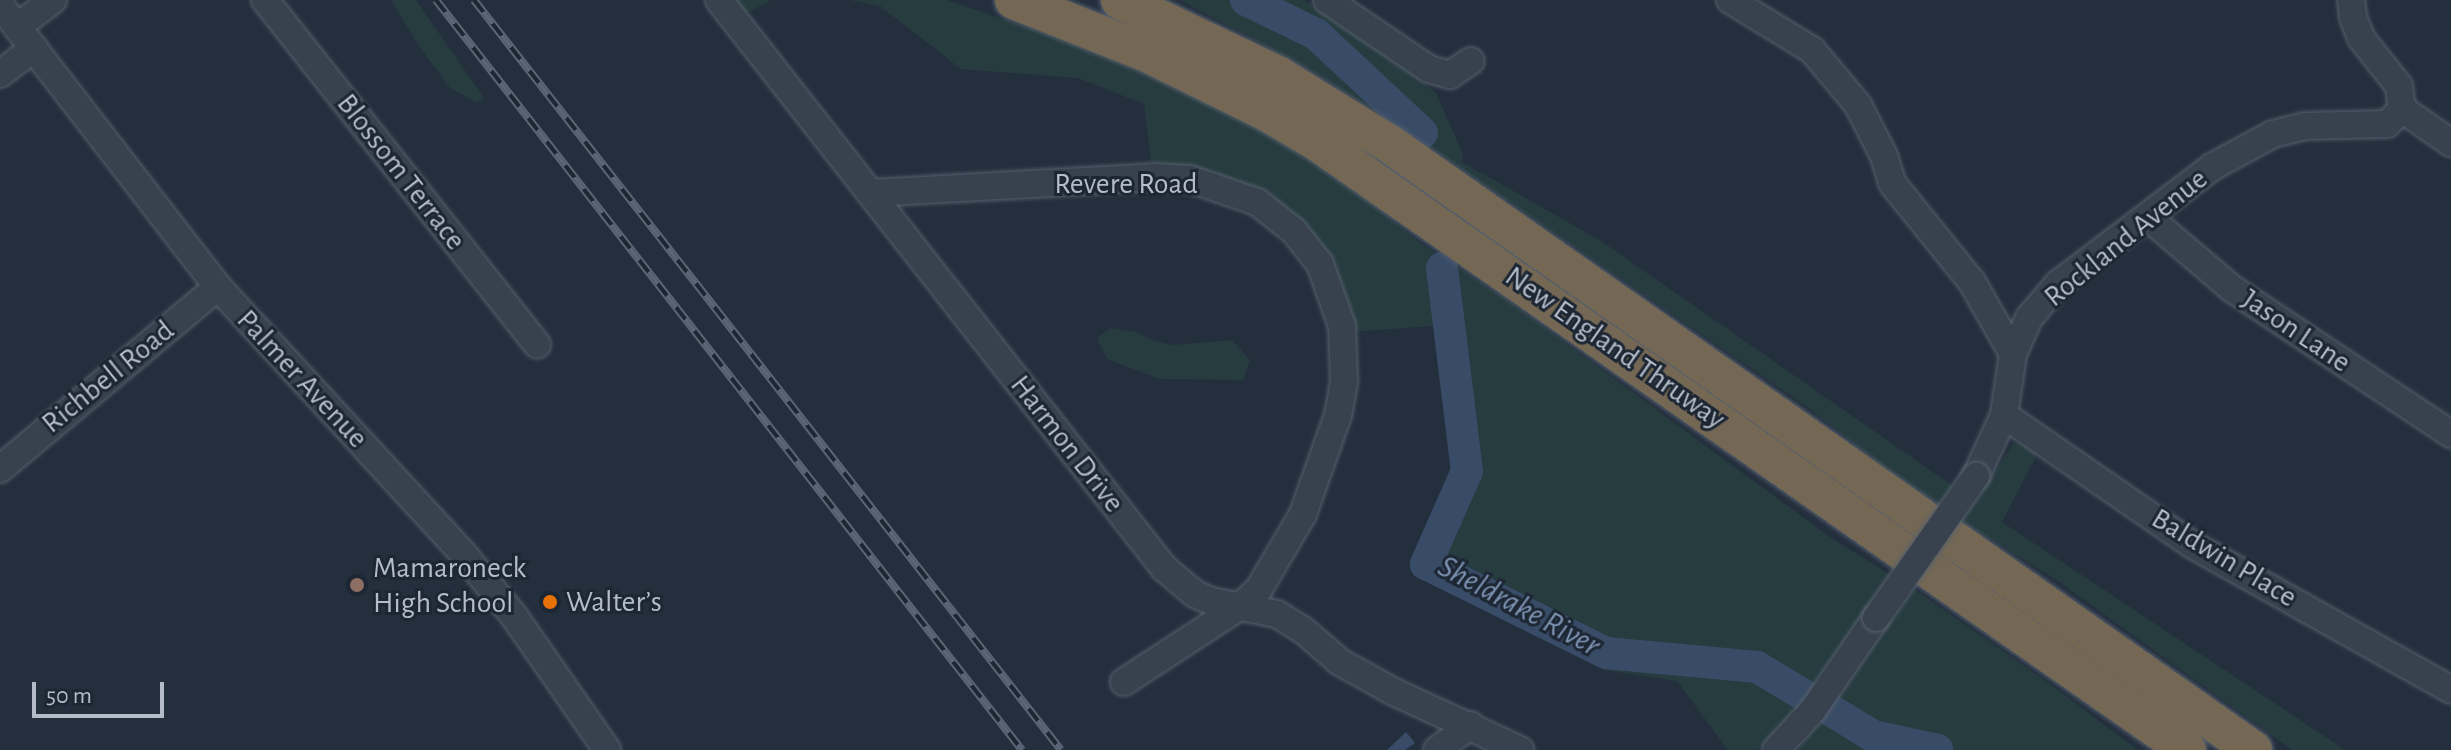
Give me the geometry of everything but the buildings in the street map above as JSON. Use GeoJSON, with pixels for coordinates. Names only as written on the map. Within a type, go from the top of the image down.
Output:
{"type":"FeatureCollection","features":[{"type":"Feature","properties":{"kind":"highway","name":"New England Thruway"},"geometry":{"type":"LineString","coordinates":[[1014,0],[1145,52],[1263,110],[1319,143],[2187,750]]}},
{"type":"Feature","properties":{"kind":"highway","name":"New England Thruway"},"geometry":{"type":"LineString","coordinates":[[1120,0],[1279,76],[1391,145],[2253,750]]}},
{"type":"Feature","properties":{"kind":"street"},"geometry":{"type":"LineString","coordinates":[[17,27],[53,0]]}},
{"type":"Feature","properties":{"kind":"street","name":"Blossom Terrace"},"geometry":{"type":"LineString","coordinates":[[265,0],[537,344]]}},
{"type":"Feature","properties":{"kind":"street","name":"Harmon Drive"},"geometry":{"type":"LineString","coordinates":[[719,0],[1164,568],[1195,594],[1220,603],[1277,614],[1351,668],[1394,692],[1520,750]]}},
{"type":"Feature","properties":{"kind":"street"},"geometry":{"type":"LineString","coordinates":[[1327,0],[1429,69],[1450,75],[1471,61]]}},
{"type":"Feature","properties":{"kind":"street"},"geometry":{"type":"LineString","coordinates":[[1730,0],[1812,50],[1858,105],[1884,156],[1892,183],[1933,238],[1972,282],[2013,354]]}},
{"type":"Feature","properties":{"kind":"street"},"geometry":{"type":"LineString","coordinates":[[2351,0],[2361,38],[2399,86],[2402,109],[2451,143]]}},
{"type":"Feature","properties":{"kind":"street","name":"Palmer Avenue"},"geometry":{"type":"LineString","coordinates":[[0,5],[218,287],[465,556],[522,627],[607,750]]}},
{"type":"Feature","properties":{"kind":"street"},"geometry":{"type":"LineString","coordinates":[[0,74],[34,48]]}},
{"type":"Feature","properties":{"kind":"street","name":"Rockland Avenue"},"geometry":{"type":"LineString","coordinates":[[1776,750],[1813,710],[1976,476],[2004,415],[2013,354],[2029,318],[2058,284],[2212,167],[2273,134],[2305,126],[2387,124],[2402,109]]}},
{"type":"Feature","properties":{"kind":"street","name":"Revere Road"},"geometry":{"type":"LineString","coordinates":[[871,193],[1153,177],[1190,179],[1257,202],[1294,231],[1320,264],[1342,326],[1344,382],[1338,415],[1303,514],[1259,589],[1242,605],[1124,682]]}},
{"type":"Feature","properties":{"kind":"street","name":"Jason Lane"},"geometry":{"type":"LineString","coordinates":[[2148,217],[2231,288],[2451,434]]}},
{"type":"Feature","properties":{"kind":"street","name":"Richbell Road"},"geometry":{"type":"LineString","coordinates":[[0,469],[218,287]]}},
{"type":"Feature","properties":{"kind":"street","name":"Baldwin Place"},"geometry":{"type":"LineString","coordinates":[[2004,415],[2191,544],[2451,690]]}},
{"type":"Feature","properties":{"kind":"street"},"geometry":{"type":"LineString","coordinates":[[1437,750],[1471,725]]}},
{"type":"Feature","properties":{"kind":"green space"},"geometry":{"type":"Polygon","coordinates":[[[391,0],[416,0],[484,98],[477,103],[450,88],[418,45],[391,0]]]}},
{"type":"Feature","properties":{"kind":"green space"},"geometry":{"type":"Polygon","coordinates":[[[734,0],[771,0],[746,14],[734,0]]]}},
{"type":"Feature","properties":{"kind":"green space"},"geometry":{"type":"Polygon","coordinates":[[[850,0],[947,0],[1117,58],[1244,120],[1351,185],[1420,243],[1507,300],[1830,537],[1892,576],[1770,743],[1756,750],[1728,750],[1677,681],[1604,670],[1413,567],[1458,453],[1453,450],[1446,325],[1349,332],[1276,203],[1236,181],[1151,162],[1144,104],[1078,78],[961,69],[880,6],[850,0]]]}},
{"type":"Feature","properties":{"kind":"green space"},"geometry":{"type":"Polygon","coordinates":[[[1180,0],[1304,0],[1373,42],[1436,93],[1463,154],[1462,162],[1601,241],[1953,486],[1937,509],[1806,406],[1406,131],[1308,69],[1180,0]]]}},
{"type":"Feature","properties":{"kind":"green space"},"geometry":{"type":"Polygon","coordinates":[[[1110,328],[1136,332],[1154,341],[1173,345],[1232,340],[1250,360],[1243,380],[1160,379],[1107,359],[1097,338],[1110,328]]]}},
{"type":"Feature","properties":{"kind":"green space"},"geometry":{"type":"Polygon","coordinates":[[[2014,443],[2040,449],[2002,522],[2345,750],[2292,750],[2055,579],[1961,521],[2014,443]]]}},
{"type":"Feature","properties":{"kind":"green space"},"geometry":{"type":"Polygon","coordinates":[[[1914,589],[2042,678],[2138,750],[1798,750],[1914,589]]]}},
{"type":"Feature","properties":{"kind":"water"},"geometry":{"type":"Polygon","coordinates":[[[1406,732],[1415,743],[1405,750],[1387,750],[1406,732]]]}},
{"type":"Feature","properties":{"kind":"waterway","name":"Sheldrake River"},"geometry":{"type":"LineString","coordinates":[[1246,0],[1316,34],[1422,133]]}},
{"type":"Feature","properties":{"kind":"waterway","name":"Sheldrake River"},"geometry":{"type":"LineString","coordinates":[[1442,268],[1467,471],[1426,564],[1606,653],[1757,667],[1804,695]]}},
{"type":"Feature","properties":{"kind":"waterway","name":"Sheldrake River"},"geometry":{"type":"LineString","coordinates":[[1832,711],[1873,736],[1938,750]]}},
{"type":"Feature","properties":{"kind":"railway"},"geometry":{"type":"LineString","coordinates":[[436,0],[1022,750]]}},
{"type":"Feature","properties":{"kind":"railway"},"geometry":{"type":"LineString","coordinates":[[474,0],[1061,750]]}},
{"type":"Feature","properties":{"kind":"place","name":"Mamaroneck High School"},"geometry":{"type":"Point","coordinates":[357,585]}},
{"type":"Feature","properties":{"kind":"place","name":"Walter’s"},"geometry":{"type":"Point","coordinates":[550,602]}}]}
